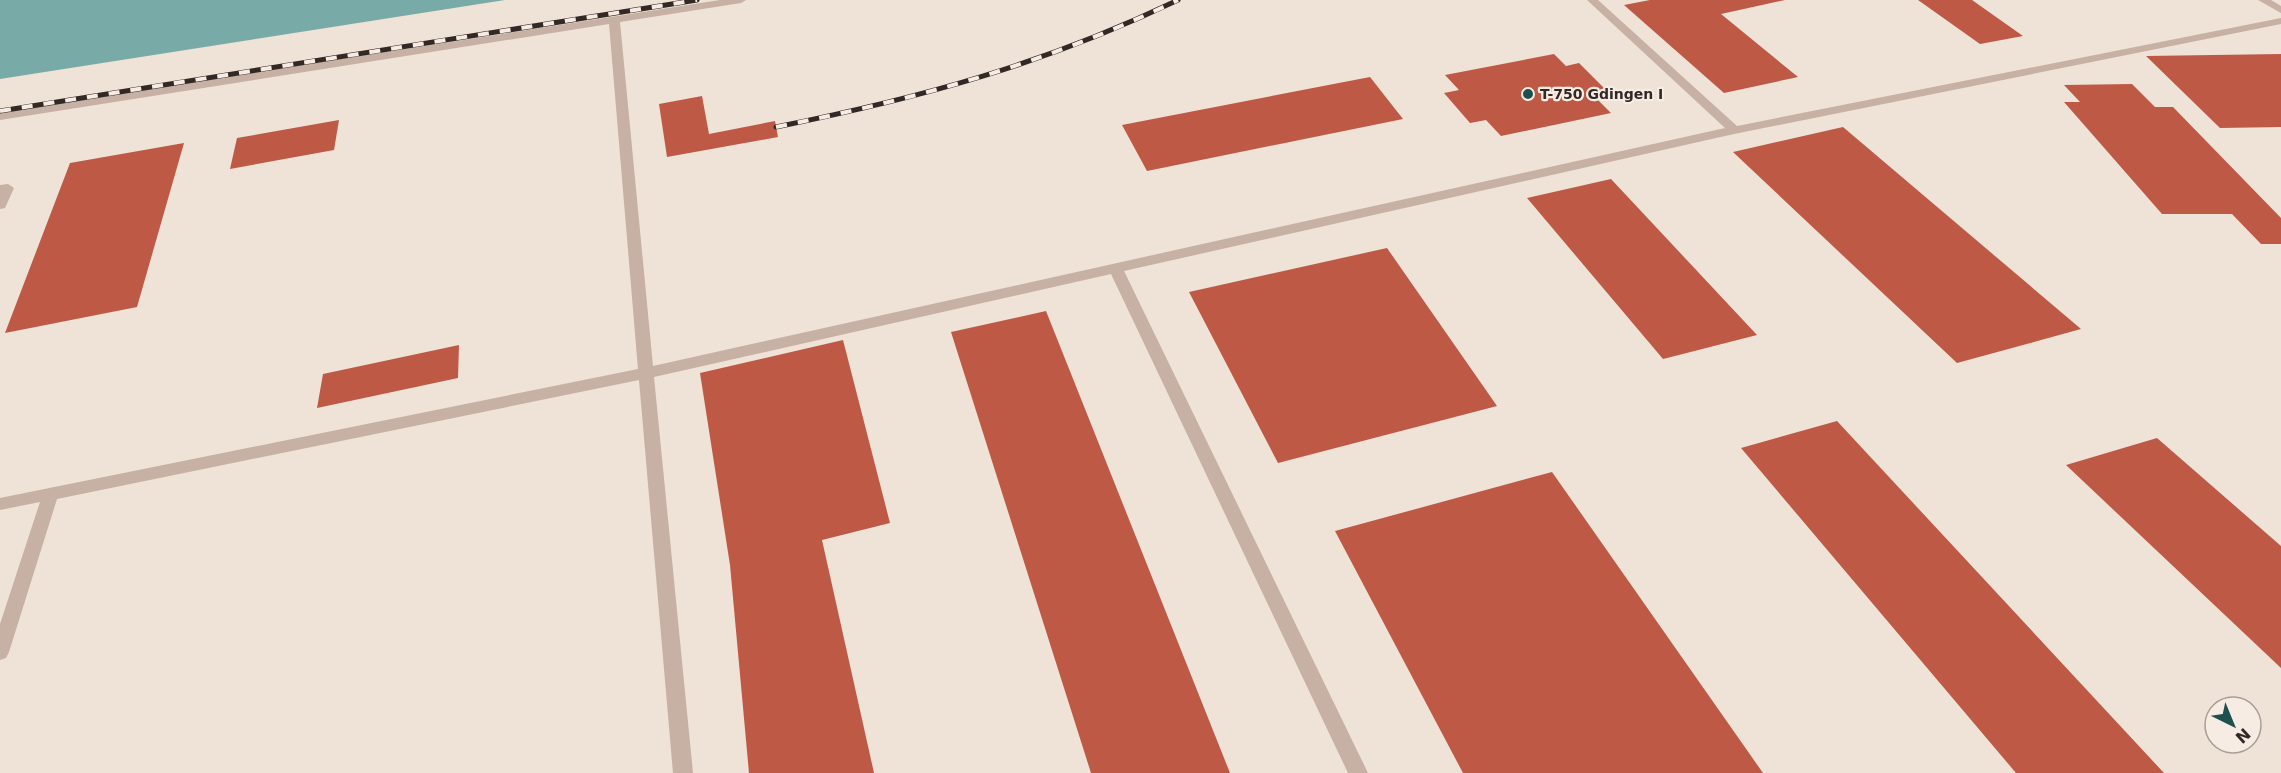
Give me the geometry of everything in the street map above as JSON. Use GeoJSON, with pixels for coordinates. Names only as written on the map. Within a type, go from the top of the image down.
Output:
{"type":"FeatureCollection","features":[{"type":"Feature","properties":{"kind":"lane"},"geometry":{"type":"LineString","coordinates":[[0,116],[741,0]]}},
{"type":"Feature","properties":{"kind":"lane"},"geometry":{"type":"LineString","coordinates":[[1592,0],[1734,130]]}},
{"type":"Feature","properties":{"kind":"lane"},"geometry":{"type":"LineString","coordinates":[[2263,0],[2281,10]]}},
{"type":"Feature","properties":{"kind":"lane"},"geometry":{"type":"LineString","coordinates":[[614,20],[683,773]]}},
{"type":"Feature","properties":{"kind":"lane"},"geometry":{"type":"LineString","coordinates":[[0,504],[646,373],[1734,130],[2281,21]]}},
{"type":"Feature","properties":{"kind":"lane"},"geometry":{"type":"LineString","coordinates":[[0,189],[8,188],[0,205]]}},
{"type":"Feature","properties":{"kind":"lane"},"geometry":{"type":"LineString","coordinates":[[1116,269],[1358,773]]}},
{"type":"Feature","properties":{"kind":"lane"},"geometry":{"type":"LineString","coordinates":[[0,652],[51,492]]}},
{"type":"Feature","properties":{"kind":"water"},"geometry":{"type":"Polygon","coordinates":[[[0,0],[505,0],[0,79],[0,0]]]}},
{"type":"Feature","properties":{"kind":"building"},"geometry":{"type":"Polygon","coordinates":[[[1650,0],[1785,0],[1721,14],[1798,77],[1724,93],[1624,5],[1650,0]]]}},
{"type":"Feature","properties":{"kind":"building"},"geometry":{"type":"Polygon","coordinates":[[[1918,0],[1972,0],[2023,36],[1980,44],[1918,0]]]}},
{"type":"Feature","properties":{"kind":"building","name":"T-750 Gdingen I"},"geometry":{"type":"Polygon","coordinates":[[[1554,54],[1566,66],[1579,63],[1611,95],[1597,99],[1611,113],[1501,136],[1486,120],[1470,123],[1444,93],[1459,90],[1445,75],[1554,54]]]}},
{"type":"Feature","properties":{"kind":"building"},"geometry":{"type":"Polygon","coordinates":[[[2281,54],[2281,127],[2220,128],[2146,56],[2281,54]]]}},
{"type":"Feature","properties":{"kind":"building"},"geometry":{"type":"Polygon","coordinates":[[[1370,77],[1403,119],[1147,171],[1122,125],[1370,77]]]}},
{"type":"Feature","properties":{"kind":"building"},"geometry":{"type":"Polygon","coordinates":[[[2132,84],[2155,107],[2173,107],[2281,218],[2281,244],[2261,244],[2232,214],[2162,214],[2064,102],[2080,102],[2064,85],[2132,84]]]}},
{"type":"Feature","properties":{"kind":"building"},"geometry":{"type":"Polygon","coordinates":[[[702,96],[709,134],[775,121],[778,137],[667,157],[659,104],[702,96]]]}},
{"type":"Feature","properties":{"kind":"building"},"geometry":{"type":"Polygon","coordinates":[[[339,120],[334,150],[230,169],[237,138],[339,120]]]}},
{"type":"Feature","properties":{"kind":"building"},"geometry":{"type":"Polygon","coordinates":[[[1843,127],[2081,329],[1957,363],[1733,152],[1843,127]]]}},
{"type":"Feature","properties":{"kind":"building"},"geometry":{"type":"Polygon","coordinates":[[[184,143],[137,307],[5,333],[70,163],[184,143]]]}},
{"type":"Feature","properties":{"kind":"building"},"geometry":{"type":"Polygon","coordinates":[[[1611,179],[1757,335],[1663,359],[1527,198],[1611,179]]]}},
{"type":"Feature","properties":{"kind":"building"},"geometry":{"type":"Polygon","coordinates":[[[1387,248],[1497,406],[1278,463],[1189,292],[1387,248]]]}},
{"type":"Feature","properties":{"kind":"building"},"geometry":{"type":"Polygon","coordinates":[[[1046,311],[1230,773],[1091,773],[951,332],[1046,311]]]}},
{"type":"Feature","properties":{"kind":"building"},"geometry":{"type":"Polygon","coordinates":[[[843,340],[890,523],[822,540],[874,773],[749,773],[730,565],[700,373],[843,340]]]}},
{"type":"Feature","properties":{"kind":"building"},"geometry":{"type":"Polygon","coordinates":[[[459,345],[458,378],[317,408],[323,374],[459,345]]]}},
{"type":"Feature","properties":{"kind":"building"},"geometry":{"type":"Polygon","coordinates":[[[1837,421],[2164,773],[2016,773],[1741,448],[1837,421]]]}},
{"type":"Feature","properties":{"kind":"building"},"geometry":{"type":"Polygon","coordinates":[[[2157,438],[2281,546],[2281,668],[2066,465],[2157,438]]]}},
{"type":"Feature","properties":{"kind":"building"},"geometry":{"type":"Polygon","coordinates":[[[1552,472],[1763,773],[1463,773],[1335,531],[1552,472]]]}},
{"type":"Feature","properties":{"kind":"railway"},"geometry":{"type":"LineString","coordinates":[[0,111],[697,0]]}},
{"type":"Feature","properties":{"kind":"railway"},"geometry":{"type":"LineString","coordinates":[[776,127],[881,104],[981,77],[1079,43],[1178,0]]}},
{"type":"Feature","properties":{"kind":"place","name":"T-750 Gdingen I"},"geometry":{"type":"Point","coordinates":[1528,94]}}]}
